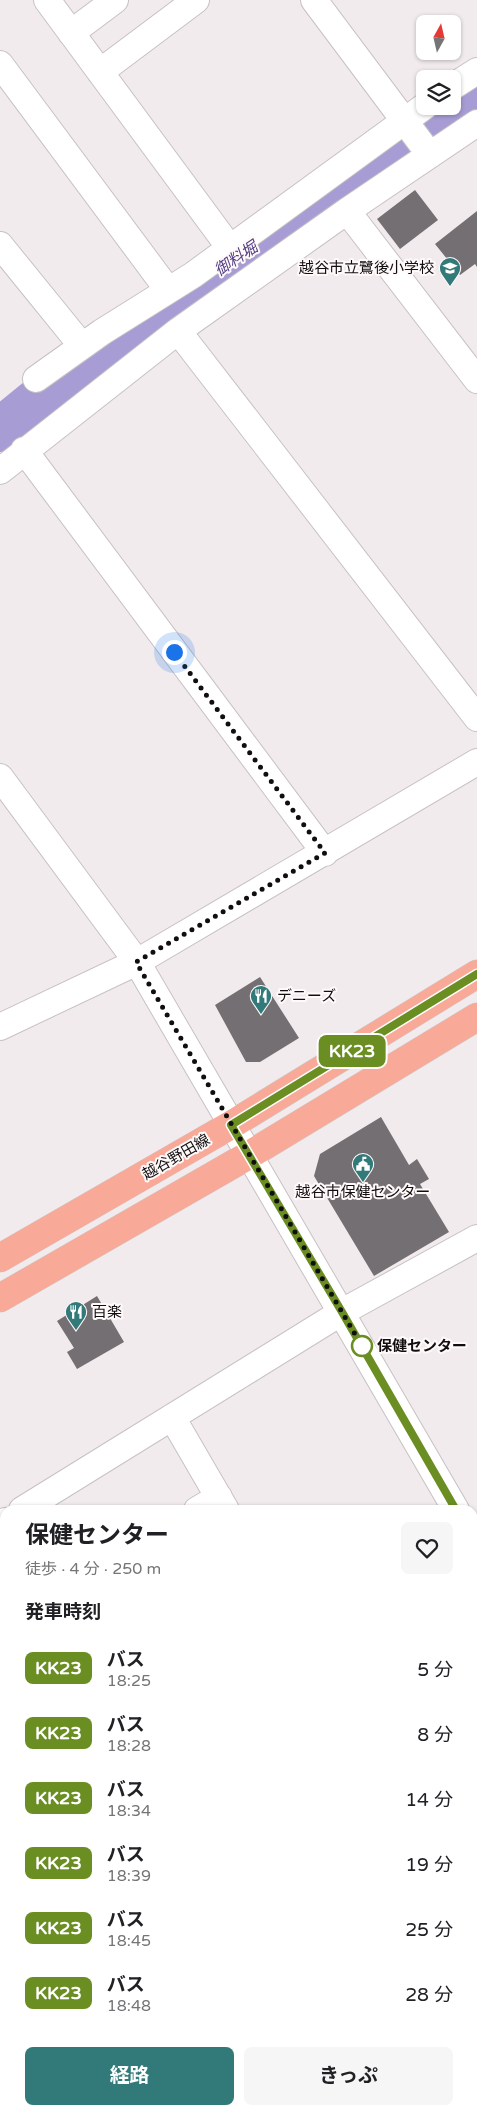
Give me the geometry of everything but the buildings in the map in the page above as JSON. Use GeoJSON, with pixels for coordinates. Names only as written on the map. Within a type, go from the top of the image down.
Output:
{"type":"FeatureCollection","features":[{"type":"Feature","properties":{"kind":"main road","name":"越谷野田線"},"geometry":{"type":"LineString","coordinates":[[0,1258],[231,1125],[477,974]]}},
{"type":"Feature","properties":{"kind":"main road"},"geometry":{"type":"LineString","coordinates":[[0,1298],[249,1155],[477,1017]]}},
{"type":"Feature","properties":{"kind":"street"},"geometry":{"type":"LineString","coordinates":[[47,0],[230,248]]}},
{"type":"Feature","properties":{"kind":"street"},"geometry":{"type":"LineString","coordinates":[[72,33],[116,0]]}},
{"type":"Feature","properties":{"kind":"street"},"geometry":{"type":"LineString","coordinates":[[100,72],[196,0]]}},
{"type":"Feature","properties":{"kind":"street"},"geometry":{"type":"LineString","coordinates":[[314,0],[413,118],[427,151]]}},
{"type":"Feature","properties":{"kind":"street"},"geometry":{"type":"LineString","coordinates":[[0,64],[168,290]]}},
{"type":"Feature","properties":{"kind":"street"},"geometry":{"type":"LineString","coordinates":[[461,82],[477,71]]}},
{"type":"Feature","properties":{"kind":"street"},"geometry":{"type":"LineString","coordinates":[[36,379],[82,346],[230,248],[413,118]]}},
{"type":"Feature","properties":{"kind":"street"},"geometry":{"type":"LineString","coordinates":[[0,470],[178,331],[347,211],[427,151],[477,123]]}},
{"type":"Feature","properties":{"kind":"street"},"geometry":{"type":"LineString","coordinates":[[347,211],[477,380]]}},
{"type":"Feature","properties":{"kind":"street"},"geometry":{"type":"LineString","coordinates":[[0,245],[82,346]]}},
{"type":"Feature","properties":{"kind":"street"},"geometry":{"type":"LineString","coordinates":[[178,331],[477,718]]}},
{"type":"Feature","properties":{"kind":"street"},"geometry":{"type":"LineString","coordinates":[[24,450],[325,853]]}},
{"type":"Feature","properties":{"kind":"street"},"geometry":{"type":"LineString","coordinates":[[0,1027],[136,962],[325,853],[477,762]]}},
{"type":"Feature","properties":{"kind":"street"},"geometry":{"type":"LineString","coordinates":[[0,777],[136,962],[453,1505]]}},
{"type":"Feature","properties":{"kind":"street"},"geometry":{"type":"LineString","coordinates":[[30,1505],[342,1312],[477,1238]]}},
{"type":"Feature","properties":{"kind":"street"},"geometry":{"type":"LineString","coordinates":[[172,1417],[214,1505]]}},
{"type":"Feature","properties":{"kind":"waterway","name":"御料堀"},"geometry":{"type":"LineString","coordinates":[[0,430],[71,372],[477,95]]}},
{"type":"Feature","properties":{"kind":"bus line","name":"KK23"},"geometry":{"type":"LineString","coordinates":[[453,1505],[231,1125],[477,974]]}},
{"type":"Feature","properties":{"kind":"place","name":"越谷市立鷺後小学校"},"geometry":{"type":"Point","coordinates":[450,287]}},
{"type":"Feature","properties":{"kind":"place","name":"デニーズ"},"geometry":{"type":"Point","coordinates":[261,1015]}},
{"type":"Feature","properties":{"kind":"place","name":"越谷市保健センター"},"geometry":{"type":"Point","coordinates":[363,1183]}},
{"type":"Feature","properties":{"kind":"place","name":"百楽"},"geometry":{"type":"Point","coordinates":[76,1331]}},
{"type":"Feature","properties":{"kind":"place","name":"保健センター"},"geometry":{"type":"Point","coordinates":[362,1346]}},
{"type":"Feature","properties":{"kind":"route"},"geometry":{"type":"LineString","coordinates":[[174,652],[325,853],[136,962],[362,1346]]}}]}
